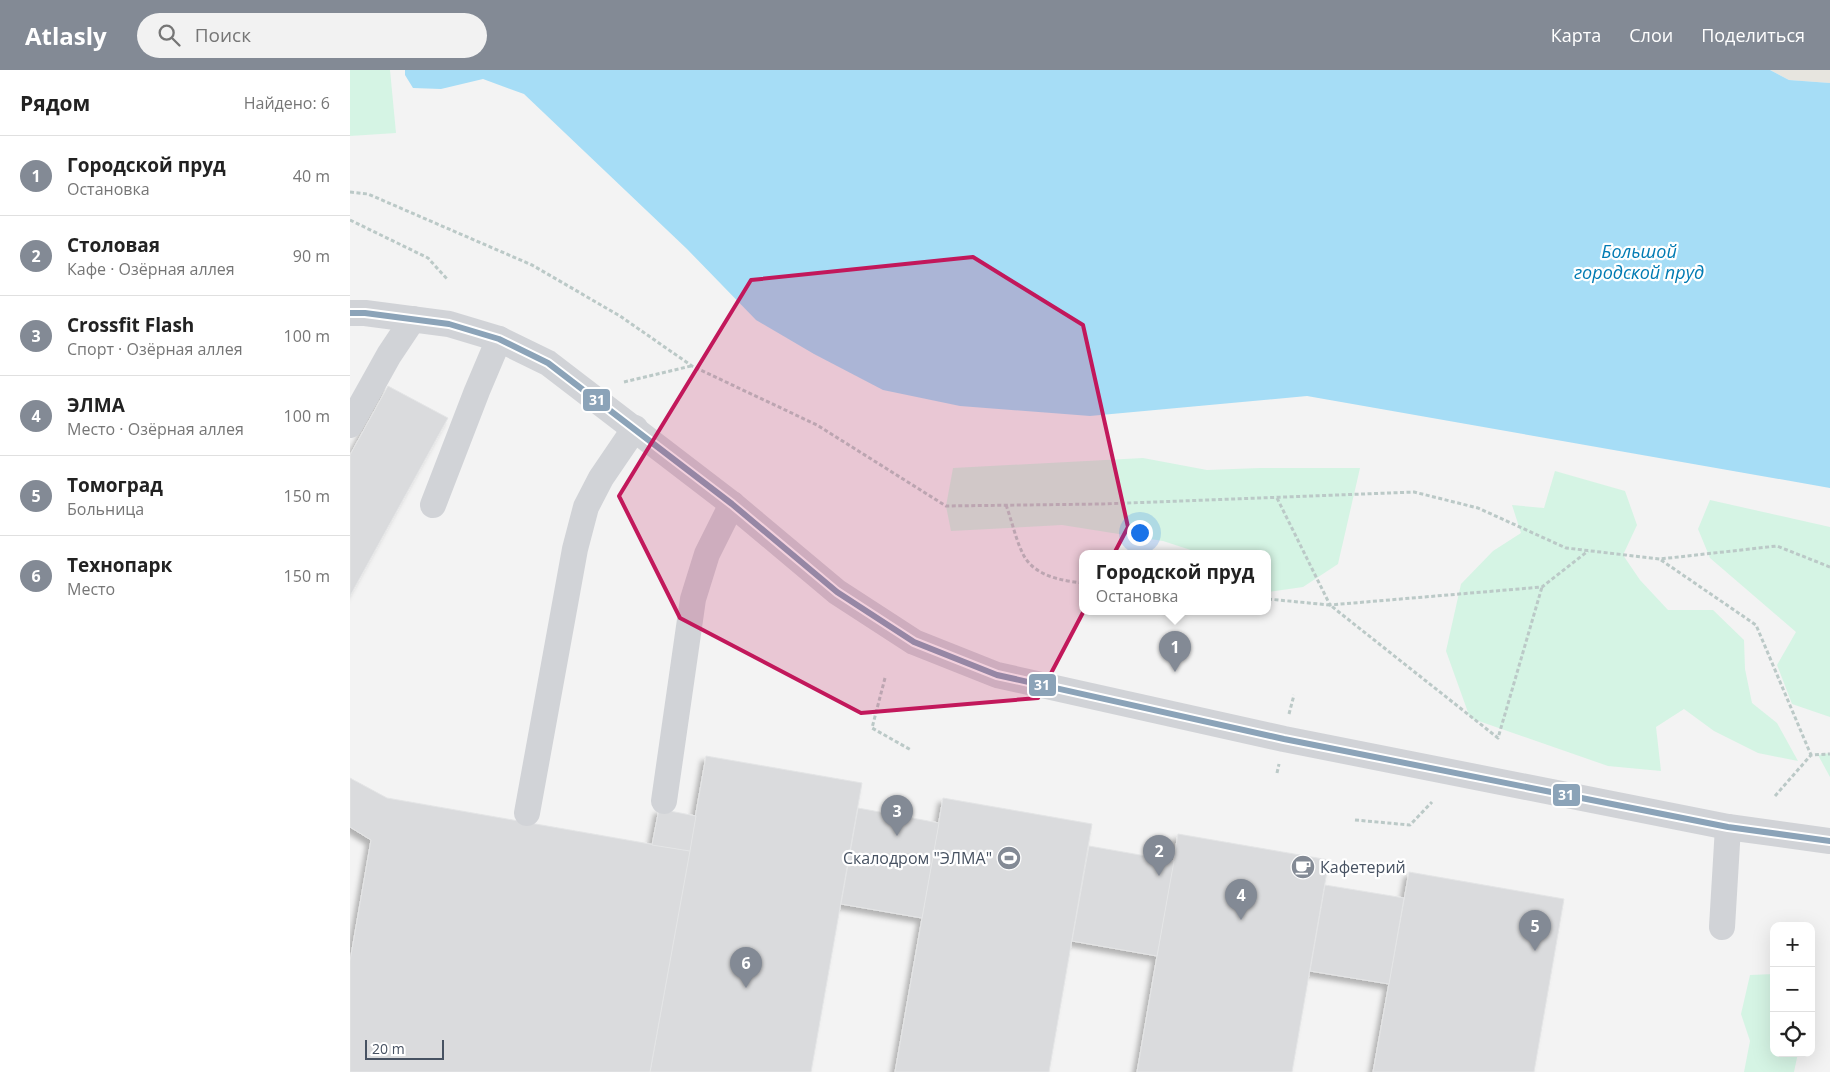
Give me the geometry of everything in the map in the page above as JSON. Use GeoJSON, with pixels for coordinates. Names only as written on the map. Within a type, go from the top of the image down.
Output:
{"type":"FeatureCollection","features":[{"type":"Feature","properties":{"kind":"street"},"geometry":{"type":"LineString","coordinates":[[350,313],[365,313],[449,324],[499,339],[548,363],[732,504],[838,592],[914,642],[997,676],[1284,739],[1728,826],[1830,842]]}},
{"type":"Feature","properties":{"kind":"street"},"geometry":{"type":"LineString","coordinates":[[350,425],[389,355],[413,319]]}},
{"type":"Feature","properties":{"kind":"street"},"geometry":{"type":"LineString","coordinates":[[433,505],[499,339]]}},
{"type":"Feature","properties":{"kind":"street"},"geometry":{"type":"LineString","coordinates":[[527,813],[575,549],[586,507],[602,478],[635,428]]}},
{"type":"Feature","properties":{"kind":"street"},"geometry":{"type":"LineString","coordinates":[[664,801],[692,599],[707,554],[732,504]]}},
{"type":"Feature","properties":{"kind":"street"},"geometry":{"type":"LineString","coordinates":[[1722,927],[1728,826]]}},
{"type":"Feature","properties":{"kind":"path"},"geometry":{"type":"LineString","coordinates":[[350,192],[368,194],[532,265],[620,316],[692,366],[817,425],[946,506],[1102,504],[1414,492],[1478,508],[1566,548],[1660,559],[1777,546],[1830,567]]}},
{"type":"Feature","properties":{"kind":"path"},"geometry":{"type":"LineString","coordinates":[[350,220],[428,258],[447,280]]}},
{"type":"Feature","properties":{"kind":"path"},"geometry":{"type":"LineString","coordinates":[[624,382],[692,366]]}},
{"type":"Feature","properties":{"kind":"path"},"geometry":{"type":"LineString","coordinates":[[1277,498],[1330,605],[1498,738],[1542,587]]}},
{"type":"Feature","properties":{"kind":"path"},"geometry":{"type":"LineString","coordinates":[[1006,505],[1025,558],[1042,574],[1079,583]]}},
{"type":"Feature","properties":{"kind":"path"},"geometry":{"type":"LineString","coordinates":[[1271,599],[1330,605],[1542,587],[1589,550]]}},
{"type":"Feature","properties":{"kind":"path"},"geometry":{"type":"LineString","coordinates":[[1660,559],[1756,625],[1811,755]]}},
{"type":"Feature","properties":{"kind":"path"},"geometry":{"type":"LineString","coordinates":[[885,678],[872,728],[911,750]]}},
{"type":"Feature","properties":{"kind":"path"},"geometry":{"type":"LineString","coordinates":[[1775,796],[1811,755],[1830,754]]}},
{"type":"Feature","properties":{"kind":"path"},"geometry":{"type":"LineString","coordinates":[[1355,820],[1410,825],[1432,802]]}},
{"type":"Feature","properties":{"kind":"highlighted area"},"geometry":{"type":"Polygon","coordinates":[[[973,257],[1083,325],[1128,527],[1038,698],[861,713],[680,618],[619,496],[751,280],[973,257]]]}},
{"type":"Feature","properties":{"kind":"green space"},"geometry":{"type":"Polygon","coordinates":[[[350,70],[390,70],[396,133],[350,136],[350,70]]]}},
{"type":"Feature","properties":{"kind":"green space"},"geometry":{"type":"Polygon","coordinates":[[[1143,458],[1207,470],[1360,468],[1338,564],[1303,587],[1271,592],[1271,550],[1191,550],[1163,541],[1062,525],[951,531],[946,506],[953,468],[1143,458]]]}},
{"type":"Feature","properties":{"kind":"green space"},"geometry":{"type":"Polygon","coordinates":[[[1555,471],[1625,491],[1637,525],[1623,555],[1640,580],[1668,610],[1713,610],[1744,640],[1745,669],[1752,703],[1777,723],[1798,761],[1758,753],[1714,731],[1684,709],[1656,727],[1661,771],[1608,766],[1470,718],[1446,651],[1461,584],[1493,551],[1521,533],[1512,505],[1544,508],[1555,471]]]}},
{"type":"Feature","properties":{"kind":"green space"},"geometry":{"type":"Polygon","coordinates":[[[1710,500],[1830,527],[1830,717],[1792,704],[1777,665],[1796,632],[1710,558],[1698,529],[1710,500]]]}},
{"type":"Feature","properties":{"kind":"green space"},"geometry":{"type":"Polygon","coordinates":[[[1830,753],[1830,777],[1818,755],[1830,753]]]}},
{"type":"Feature","properties":{"kind":"green space"},"geometry":{"type":"Polygon","coordinates":[[[1770,974],[1770,1057],[1797,1057],[1794,1072],[1744,1072],[1750,1041],[1741,1014],[1750,975],[1770,974]]]}},
{"type":"Feature","properties":{"kind":"sand"},"geometry":{"type":"Polygon","coordinates":[[[1770,70],[1830,70],[1830,83],[1789,80],[1770,70]]]}},
{"type":"Feature","properties":{"kind":"water","name":"Большой городской пруд"},"geometry":{"type":"Polygon","coordinates":[[[405,70],[1770,70],[1789,80],[1830,83],[1830,488],[1307,396],[1090,416],[960,406],[883,390],[814,354],[756,320],[687,249],[524,94],[483,79],[441,89],[413,88],[405,75],[405,70]]]}},
{"type":"Feature","properties":{"kind":"building"},"geometry":{"type":"Polygon","coordinates":[[[388,386],[448,418],[350,596],[350,455],[388,386]]]}},
{"type":"Feature","properties":{"kind":"building"},"geometry":{"type":"Polygon","coordinates":[[[706,756],[862,783],[811,1072],[650,1072],[706,756]]]}},
{"type":"Feature","properties":{"kind":"building"},"geometry":{"type":"Polygon","coordinates":[[[350,778],[387,798],[690,851],[650,1072],[350,1072],[350,961],[371,840],[350,827],[350,778]]]}},
{"type":"Feature","properties":{"kind":"building"},"geometry":{"type":"Polygon","coordinates":[[[943,798],[1092,824],[1049,1072],[895,1072],[943,798]]]}},
{"type":"Feature","properties":{"kind":"building"},"geometry":{"type":"Polygon","coordinates":[[[858,808],[939,823],[922,918],[841,904],[858,808]]]}},
{"type":"Feature","properties":{"kind":"building"},"geometry":{"type":"Polygon","coordinates":[[[659,809],[696,816],[690,851],[652,845],[659,809]]]}},
{"type":"Feature","properties":{"kind":"building"},"geometry":{"type":"Polygon","coordinates":[[[1178,834],[1329,860],[1292,1072],[1137,1072],[1178,834]]]}},
{"type":"Feature","properties":{"kind":"building"},"geometry":{"type":"Polygon","coordinates":[[[1089,846],[1174,861],[1157,956],[1072,941],[1089,846]]]}},
{"type":"Feature","properties":{"kind":"building"},"geometry":{"type":"Polygon","coordinates":[[[1409,872],[1564,899],[1534,1072],[1373,1072],[1409,872]]]}},
{"type":"Feature","properties":{"kind":"building"},"geometry":{"type":"Polygon","coordinates":[[[1325,885],[1404,898],[1389,984],[1310,971],[1325,885]]]}},
{"type":"Feature","properties":{"kind":"transit line","name":"31"},"geometry":{"type":"LineString","coordinates":[[350,313],[365,313],[449,324],[499,339],[548,363],[732,504],[837,592],[914,642],[997,675],[1284,739],[1728,827],[1830,841]]}},
{"type":"Feature","properties":{"kind":"place","name":"Городской пруд"},"geometry":{"type":"Point","coordinates":[1175,672]}},
{"type":"Feature","properties":{"kind":"place","name":"Crossfit Flash"},"geometry":{"type":"Point","coordinates":[897,836]}},
{"type":"Feature","properties":{"kind":"place","name":"Скалодром \"ЭЛМА\""},"geometry":{"type":"Point","coordinates":[1009,858]}},
{"type":"Feature","properties":{"kind":"place","name":"Кафетерий"},"geometry":{"type":"Point","coordinates":[1303,867]}},
{"type":"Feature","properties":{"kind":"place","name":"Столовая"},"geometry":{"type":"Point","coordinates":[1159,876]}},
{"type":"Feature","properties":{"kind":"place","name":"ЭЛМА"},"geometry":{"type":"Point","coordinates":[1241,920]}},
{"type":"Feature","properties":{"kind":"place","name":"Томоград"},"geometry":{"type":"Point","coordinates":[1535,951]}},
{"type":"Feature","properties":{"kind":"place","name":"Технопарк"},"geometry":{"type":"Point","coordinates":[746,988]}}]}
